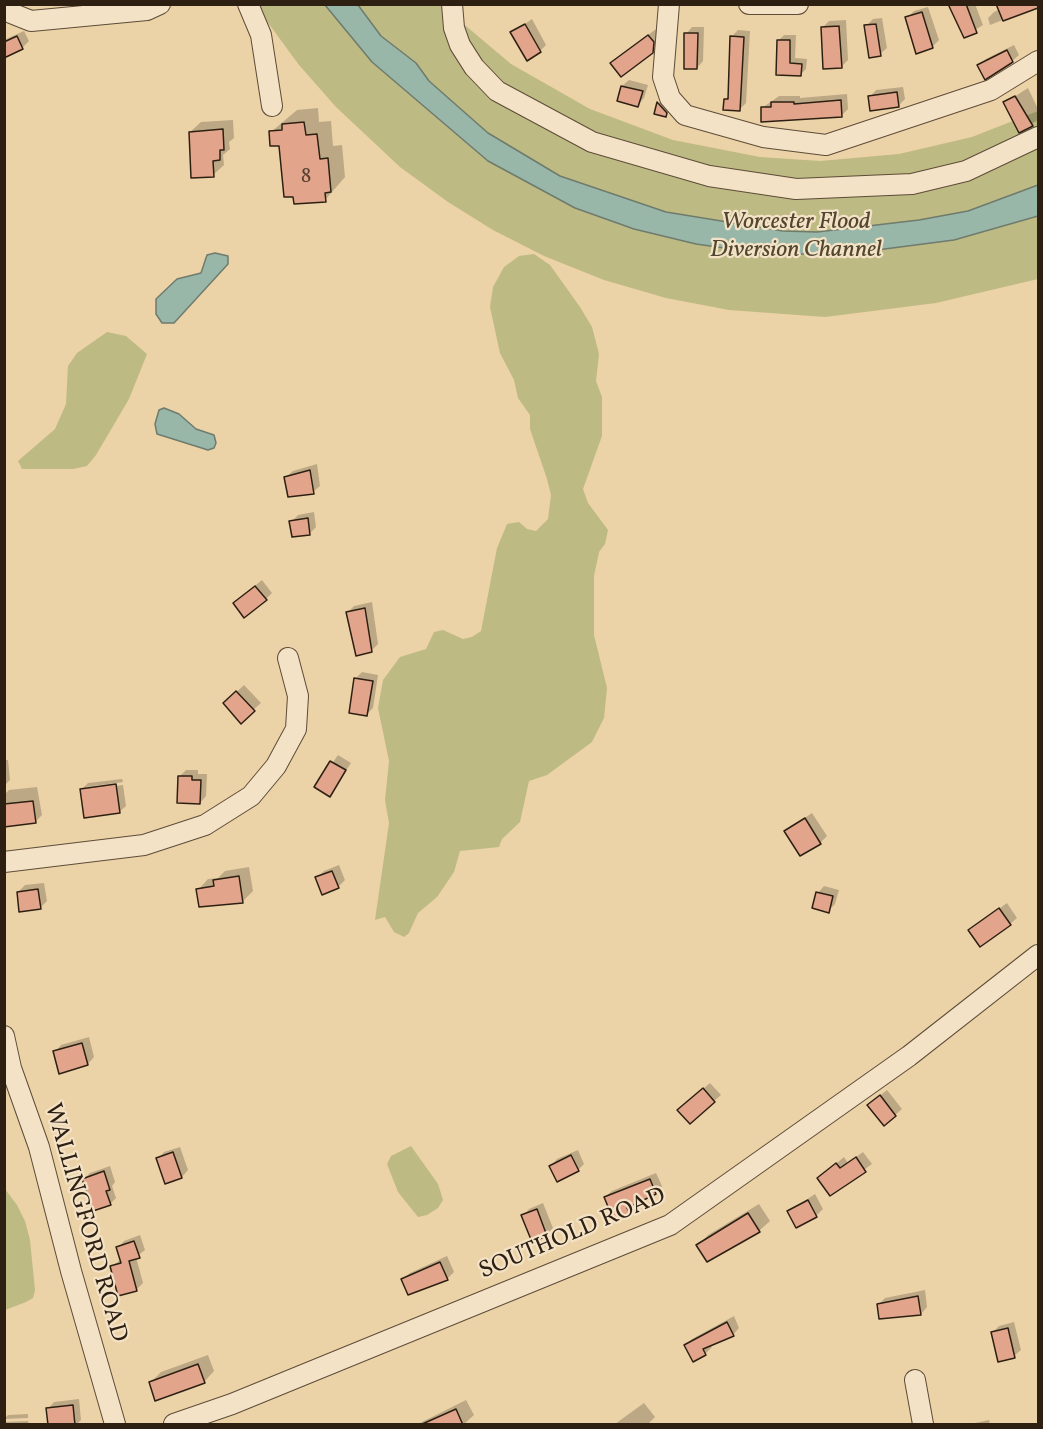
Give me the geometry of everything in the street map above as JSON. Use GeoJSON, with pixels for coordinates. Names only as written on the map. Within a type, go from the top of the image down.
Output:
{"type":"FeatureCollection","features":[{"type":"Feature","properties":{"kind":"street"},"geometry":{"type":"LineString","coordinates":[[4,5],[11,13],[31,21],[147,10],[160,4]]}},
{"type":"Feature","properties":{"kind":"street"},"geometry":{"type":"LineString","coordinates":[[248,4],[261,35],[272,106]]}},
{"type":"Feature","properties":{"kind":"street"},"geometry":{"type":"LineString","coordinates":[[452,4],[453,28],[460,45],[474,67],[497,91],[592,142],[709,176],[796,189],[892,187],[966,171],[1010,153],[1038,137]]}},
{"type":"Feature","properties":{"kind":"street"},"geometry":{"type":"LineString","coordinates":[[669,4],[663,77],[670,98],[685,115],[762,137],[826,146],[991,90],[1038,61]]}},
{"type":"Feature","properties":{"kind":"street"},"geometry":{"type":"LineString","coordinates":[[749,4],[798,4]]}},
{"type":"Feature","properties":{"kind":"street"},"geometry":{"type":"LineString","coordinates":[[4,862],[144,845],[205,825],[251,796],[276,766],[296,729],[298,696],[288,658]]}},
{"type":"Feature","properties":{"kind":"street","name":"SOUTHOLD ROAD"},"geometry":{"type":"LineString","coordinates":[[174,1425],[232,1404],[670,1225],[917,1050],[1038,955]]}},
{"type":"Feature","properties":{"kind":"street","name":"WALLINGFORD ROAD"},"geometry":{"type":"LineString","coordinates":[[4,1036],[11,1068],[39,1147],[70,1271],[115,1425]]}},
{"type":"Feature","properties":{"kind":"street"},"geometry":{"type":"LineString","coordinates":[[915,1380],[923,1425]]}},
{"type":"Feature","properties":{"kind":"green space","name":"Worcester Flood Diversion Channel"},"geometry":{"type":"Polygon","coordinates":[[[255,5],[441,5],[511,64],[590,109],[673,140],[760,157],[820,161],[899,154],[972,137],[1038,111],[1038,279],[936,303],[825,317],[729,310],[666,298],[604,280],[544,256],[493,230],[448,202],[400,167],[336,107],[299,65],[255,5]]]}},
{"type":"Feature","properties":{"kind":"green space"},"geometry":{"type":"Polygon","coordinates":[[[534,254],[550,265],[580,307],[592,327],[599,354],[596,381],[602,397],[602,436],[583,489],[588,503],[608,530],[605,544],[599,552],[594,576],[594,635],[607,688],[604,718],[592,742],[547,775],[529,781],[520,822],[502,839],[499,847],[460,851],[454,872],[437,897],[418,913],[409,933],[404,937],[394,932],[385,917],[375,920],[389,823],[385,800],[389,761],[378,708],[383,680],[400,657],[426,649],[434,632],[443,630],[463,639],[472,637],[481,631],[497,548],[507,524],[519,522],[527,529],[536,531],[548,519],[551,495],[530,429],[530,415],[518,398],[514,380],[500,353],[490,307],[493,287],[504,267],[519,256],[534,254]]]}},
{"type":"Feature","properties":{"kind":"green space"},"geometry":{"type":"Polygon","coordinates":[[[107,332],[126,336],[147,354],[129,399],[96,455],[87,466],[73,469],[22,469],[18,461],[55,429],[66,404],[68,366],[77,353],[107,332]]]}},
{"type":"Feature","properties":{"kind":"green space"},"geometry":{"type":"Polygon","coordinates":[[[411,1146],[438,1184],[443,1200],[438,1208],[427,1215],[418,1217],[398,1192],[387,1164],[391,1156],[411,1146]]]}},
{"type":"Feature","properties":{"kind":"green space"},"geometry":{"type":"Polygon","coordinates":[[[5,1189],[25,1221],[30,1240],[35,1290],[33,1298],[5,1310],[5,1189]]]}},
{"type":"Feature","properties":{"kind":"shaded area"},"geometry":{"type":"Polygon","coordinates":[[[325,5],[358,5],[381,36],[416,63],[429,81],[488,133],[560,176],[666,212],[783,231],[817,232],[919,220],[968,211],[1038,185],[1038,216],[954,240],[846,254],[766,254],[696,244],[634,229],[575,208],[488,161],[372,62],[325,5]]]}},
{"type":"Feature","properties":{"kind":"shaded area"},"geometry":{"type":"Polygon","coordinates":[[[215,253],[228,256],[228,264],[174,323],[162,323],[156,314],[156,299],[177,279],[201,273],[207,255],[215,253]]]}},
{"type":"Feature","properties":{"kind":"shaded area"},"geometry":{"type":"Polygon","coordinates":[[[164,408],[179,414],[196,429],[214,435],[216,443],[214,448],[208,450],[157,434],[155,424],[159,410],[164,408]]]}},
{"type":"Feature","properties":{"kind":"building"},"geometry":{"type":"Polygon","coordinates":[[[948,4],[966,4],[977,33],[964,38],[948,4]]]}},
{"type":"Feature","properties":{"kind":"building"},"geometry":{"type":"Polygon","coordinates":[[[996,4],[1038,4],[1038,8],[1003,21],[996,4]]]}},
{"type":"Feature","properties":{"kind":"building"},"geometry":{"type":"Polygon","coordinates":[[[922,12],[933,48],[916,54],[905,17],[922,12]]]}},
{"type":"Feature","properties":{"kind":"building"},"geometry":{"type":"Polygon","coordinates":[[[525,24],[541,52],[527,61],[510,32],[525,24]]]}},
{"type":"Feature","properties":{"kind":"building"},"geometry":{"type":"Polygon","coordinates":[[[876,24],[881,56],[869,58],[864,25],[876,24]]]}},
{"type":"Feature","properties":{"kind":"building"},"geometry":{"type":"Polygon","coordinates":[[[839,26],[842,68],[823,69],[821,27],[839,26]]]}},
{"type":"Feature","properties":{"kind":"building"},"geometry":{"type":"Polygon","coordinates":[[[684,33],[698,33],[697,69],[684,69],[684,33]]]}},
{"type":"Feature","properties":{"kind":"building"},"geometry":{"type":"Polygon","coordinates":[[[648,35],[654,42],[653,53],[621,77],[610,63],[648,35]]]}},
{"type":"Feature","properties":{"kind":"building"},"geometry":{"type":"Polygon","coordinates":[[[17,36],[23,49],[4,58],[4,42],[17,36]]]}},
{"type":"Feature","properties":{"kind":"building"},"geometry":{"type":"Polygon","coordinates":[[[730,36],[744,37],[740,111],[723,110],[724,99],[728,99],[730,36]]]}},
{"type":"Feature","properties":{"kind":"building"},"geometry":{"type":"Polygon","coordinates":[[[777,40],[790,40],[790,63],[802,64],[801,76],[776,75],[777,40]]]}},
{"type":"Feature","properties":{"kind":"building"},"geometry":{"type":"Polygon","coordinates":[[[1007,50],[1013,62],[985,80],[977,65],[1007,50]]]}},
{"type":"Feature","properties":{"kind":"building"},"geometry":{"type":"Polygon","coordinates":[[[621,86],[643,91],[638,107],[617,101],[621,86]]]}},
{"type":"Feature","properties":{"kind":"building"},"geometry":{"type":"Polygon","coordinates":[[[897,92],[899,107],[870,111],[868,96],[897,92]]]}},
{"type":"Feature","properties":{"kind":"building"},"geometry":{"type":"Polygon","coordinates":[[[1015,96],[1033,126],[1019,133],[1003,102],[1015,96]]]}},
{"type":"Feature","properties":{"kind":"building"},"geometry":{"type":"Polygon","coordinates":[[[841,100],[842,117],[761,122],[761,107],[771,107],[771,102],[794,102],[794,104],[841,100]]]}},
{"type":"Feature","properties":{"kind":"building"},"geometry":{"type":"Polygon","coordinates":[[[657,102],[667,113],[666,117],[654,114],[657,102]]]}},
{"type":"Feature","properties":{"kind":"building"},"geometry":{"type":"Polygon","coordinates":[[[304,122],[306,135],[317,134],[320,159],[328,158],[331,192],[325,193],[326,202],[294,204],[293,197],[284,197],[279,146],[270,146],[269,131],[282,130],[282,124],[304,122]]]}},
{"type":"Feature","properties":{"kind":"building"},"geometry":{"type":"Polygon","coordinates":[[[223,129],[224,150],[220,150],[220,160],[213,161],[214,177],[191,178],[189,132],[223,129]]]}},
{"type":"Feature","properties":{"kind":"building"},"geometry":{"type":"Polygon","coordinates":[[[310,470],[314,494],[288,497],[284,477],[310,470]]]}},
{"type":"Feature","properties":{"kind":"building"},"geometry":{"type":"Polygon","coordinates":[[[308,518],[310,535],[292,537],[289,521],[308,518]]]}},
{"type":"Feature","properties":{"kind":"building"},"geometry":{"type":"Polygon","coordinates":[[[255,586],[267,600],[244,618],[233,603],[255,586]]]}},
{"type":"Feature","properties":{"kind":"building"},"geometry":{"type":"Polygon","coordinates":[[[365,608],[372,652],[356,656],[346,612],[365,608]]]}},
{"type":"Feature","properties":{"kind":"building"},"geometry":{"type":"Polygon","coordinates":[[[354,678],[373,681],[367,716],[349,713],[354,678]]]}},
{"type":"Feature","properties":{"kind":"building"},"geometry":{"type":"Polygon","coordinates":[[[236,691],[255,711],[241,724],[223,703],[236,691]]]}},
{"type":"Feature","properties":{"kind":"building"},"geometry":{"type":"Polygon","coordinates":[[[330,761],[346,770],[330,797],[314,787],[330,761]]]}},
{"type":"Feature","properties":{"kind":"building"},"geometry":{"type":"Polygon","coordinates":[[[178,776],[192,776],[192,780],[201,780],[200,804],[177,803],[178,776]]]}},
{"type":"Feature","properties":{"kind":"building"},"geometry":{"type":"Polygon","coordinates":[[[116,784],[120,813],[84,818],[80,789],[116,784]]]}},
{"type":"Feature","properties":{"kind":"building"},"geometry":{"type":"Polygon","coordinates":[[[33,801],[36,823],[4,827],[4,804],[33,801]]]}},
{"type":"Feature","properties":{"kind":"building"},"geometry":{"type":"Polygon","coordinates":[[[805,818],[821,844],[800,856],[784,831],[805,818]]]}},
{"type":"Feature","properties":{"kind":"building"},"geometry":{"type":"Polygon","coordinates":[[[332,871],[339,888],[322,895],[315,877],[332,871]]]}},
{"type":"Feature","properties":{"kind":"building"},"geometry":{"type":"Polygon","coordinates":[[[239,876],[243,903],[199,907],[196,889],[214,886],[213,880],[239,876]]]}},
{"type":"Feature","properties":{"kind":"building"},"geometry":{"type":"Polygon","coordinates":[[[38,889],[41,909],[19,912],[17,892],[38,889]]]}},
{"type":"Feature","properties":{"kind":"building"},"geometry":{"type":"Polygon","coordinates":[[[816,892],[833,896],[829,913],[812,908],[816,892]]]}},
{"type":"Feature","properties":{"kind":"building"},"geometry":{"type":"Polygon","coordinates":[[[999,908],[1011,925],[980,947],[968,930],[999,908]]]}},
{"type":"Feature","properties":{"kind":"building"},"geometry":{"type":"Polygon","coordinates":[[[82,1043],[88,1065],[59,1074],[53,1051],[82,1043]]]}},
{"type":"Feature","properties":{"kind":"building"},"geometry":{"type":"Polygon","coordinates":[[[703,1088],[715,1102],[690,1124],[677,1110],[703,1088]]]}},
{"type":"Feature","properties":{"kind":"building"},"geometry":{"type":"Polygon","coordinates":[[[880,1095],[896,1116],[884,1126],[867,1105],[880,1095]]]}},
{"type":"Feature","properties":{"kind":"building"},"geometry":{"type":"Polygon","coordinates":[[[173,1152],[182,1178],[165,1184],[156,1158],[173,1152]]]}},
{"type":"Feature","properties":{"kind":"building"},"geometry":{"type":"Polygon","coordinates":[[[571,1155],[579,1171],[557,1182],[549,1166],[571,1155]]]}},
{"type":"Feature","properties":{"kind":"building"},"geometry":{"type":"Polygon","coordinates":[[[856,1157],[866,1172],[830,1196],[817,1178],[836,1163],[840,1168],[856,1157]]]}},
{"type":"Feature","properties":{"kind":"building"},"geometry":{"type":"Polygon","coordinates":[[[104,1171],[110,1190],[106,1191],[111,1205],[93,1211],[82,1179],[104,1171]]]}},
{"type":"Feature","properties":{"kind":"building"},"geometry":{"type":"Polygon","coordinates":[[[650,1179],[656,1194],[627,1208],[630,1214],[614,1221],[604,1197],[650,1179]]]}},
{"type":"Feature","properties":{"kind":"building"},"geometry":{"type":"Polygon","coordinates":[[[808,1200],[817,1217],[796,1228],[787,1211],[808,1200]]]}},
{"type":"Feature","properties":{"kind":"building"},"geometry":{"type":"Polygon","coordinates":[[[537,1209],[547,1236],[532,1242],[521,1215],[537,1209]]]}},
{"type":"Feature","properties":{"kind":"building"},"geometry":{"type":"Polygon","coordinates":[[[748,1213],[760,1232],[707,1262],[696,1245],[748,1213]]]}},
{"type":"Feature","properties":{"kind":"building"},"geometry":{"type":"Polygon","coordinates":[[[134,1241],[140,1258],[129,1261],[137,1291],[118,1296],[110,1266],[121,1263],[116,1247],[134,1241]]]}},
{"type":"Feature","properties":{"kind":"building"},"geometry":{"type":"Polygon","coordinates":[[[440,1262],[448,1280],[408,1295],[401,1279],[440,1262]]]}},
{"type":"Feature","properties":{"kind":"building"},"geometry":{"type":"Polygon","coordinates":[[[918,1296],[921,1315],[879,1319],[877,1304],[918,1296]]]}},
{"type":"Feature","properties":{"kind":"building"},"geometry":{"type":"Polygon","coordinates":[[[727,1322],[734,1336],[703,1349],[706,1355],[693,1362],[684,1345],[727,1322]]]}},
{"type":"Feature","properties":{"kind":"building"},"geometry":{"type":"Polygon","coordinates":[[[1008,1328],[1015,1358],[998,1362],[991,1332],[1008,1328]]]}},
{"type":"Feature","properties":{"kind":"building"},"geometry":{"type":"Polygon","coordinates":[[[198,1364],[205,1383],[155,1401],[149,1382],[198,1364]]]}},
{"type":"Feature","properties":{"kind":"building"},"geometry":{"type":"Polygon","coordinates":[[[73,1405],[75,1425],[48,1425],[46,1408],[73,1405]]]}},
{"type":"Feature","properties":{"kind":"building"},"geometry":{"type":"Polygon","coordinates":[[[456,1409],[463,1425],[420,1425],[456,1409]]]}}]}
